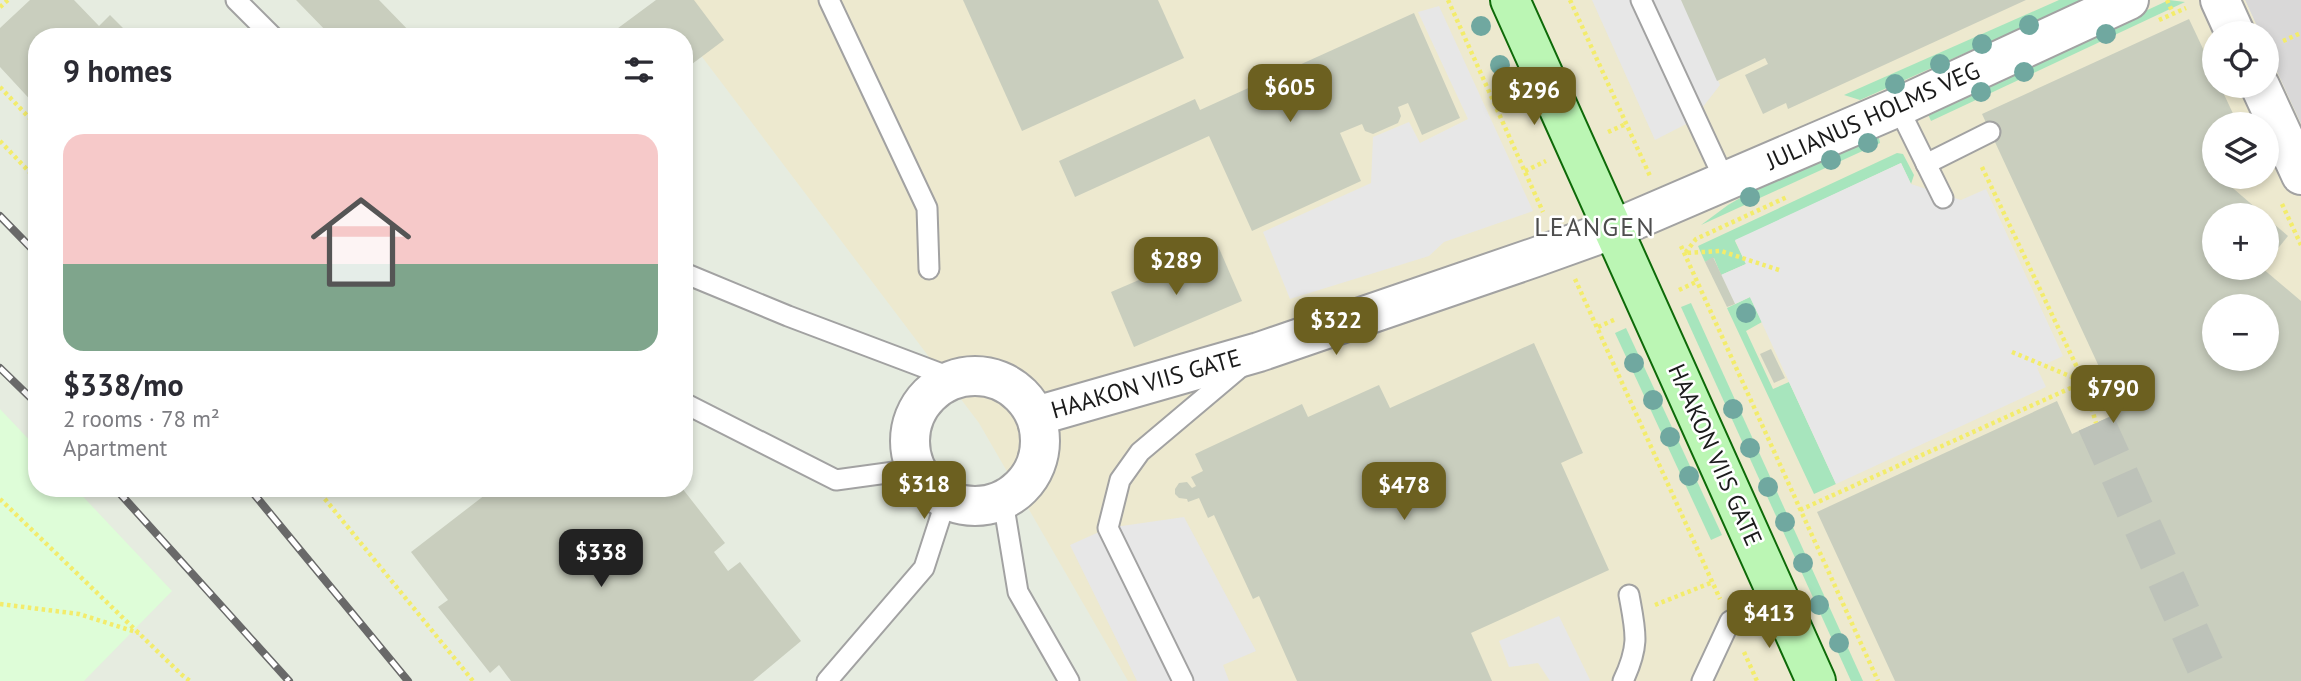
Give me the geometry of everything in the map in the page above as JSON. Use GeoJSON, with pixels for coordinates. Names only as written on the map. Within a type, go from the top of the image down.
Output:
{"type":"FeatureCollection","features":[{"type":"Feature","properties":{"kind":"main road","name":"HAAKON VIIS GATE"},"geometry":{"type":"LineString","coordinates":[[1510,0],[1816,681]]}},
{"type":"Feature","properties":{"kind":"street","name":"JULIANUS HOLMS VEG"},"geometry":{"type":"LineString","coordinates":[[1614,229],[1898,107],[2129,0]]}},
{"type":"Feature","properties":{"kind":"street"},"geometry":{"type":"LineString","coordinates":[[2220,0],[2230,21]]}},
{"type":"Feature","properties":{"kind":"street"},"geometry":{"type":"LineString","coordinates":[[2266,98],[2301,174]]}},
{"type":"Feature","properties":{"kind":"street","name":"HAAKON VIIS GATE"},"geometry":{"type":"LineString","coordinates":[[1035,416],[1259,352],[1614,229]]}},
{"type":"Feature","properties":{"kind":"street"},"geometry":{"type":"LineString","coordinates":[[974,376],[993,379],[1011,387],[1026,399],[1035,416],[1041,435],[1039,455],[1032,474],[1020,489],[1003,500],[984,506],[965,506],[946,500],[928,487],[916,470],[910,448],[912,426],[920,406],[936,389],[955,379],[974,376]]}},
{"type":"Feature","properties":{"kind":"lane"},"geometry":{"type":"LineString","coordinates":[[236,0],[264,28]]}},
{"type":"Feature","properties":{"kind":"lane"},"geometry":{"type":"LineString","coordinates":[[829,0],[927,208],[929,269]]}},
{"type":"Feature","properties":{"kind":"lane"},"geometry":{"type":"LineString","coordinates":[[1641,0],[1725,181]]}},
{"type":"Feature","properties":{"kind":"lane"},"geometry":{"type":"LineString","coordinates":[[1898,107],[1943,198]]}},
{"type":"Feature","properties":{"kind":"lane"},"geometry":{"type":"LineString","coordinates":[[1926,164],[1990,132]]}},
{"type":"Feature","properties":{"kind":"lane"},"geometry":{"type":"LineString","coordinates":[[693,278],[955,379]]}},
{"type":"Feature","properties":{"kind":"lane"},"geometry":{"type":"LineString","coordinates":[[1183,681],[1108,528],[1121,481],[1140,452],[1259,352]]}},
{"type":"Feature","properties":{"kind":"lane"},"geometry":{"type":"LineString","coordinates":[[693,408],[836,480],[916,470]]}},
{"type":"Feature","properties":{"kind":"lane"},"geometry":{"type":"LineString","coordinates":[[827,681],[924,568],[946,500]]}},
{"type":"Feature","properties":{"kind":"lane"},"geometry":{"type":"LineString","coordinates":[[1003,500],[1018,592],[1069,681]]}},
{"type":"Feature","properties":{"kind":"lane"},"geometry":{"type":"LineString","coordinates":[[1702,681],[1730,621],[1777,595]]}},
{"type":"Feature","properties":{"kind":"lane"},"geometry":{"type":"LineString","coordinates":[[1623,681],[1634,658],[1636,628],[1630,604]]}},
{"type":"Feature","properties":{"kind":"path"},"geometry":{"type":"LineString","coordinates":[[0,6],[8,0]]}},
{"type":"Feature","properties":{"kind":"path"},"geometry":{"type":"LineString","coordinates":[[1448,0],[1544,212]]}},
{"type":"Feature","properties":{"kind":"path"},"geometry":{"type":"LineString","coordinates":[[1570,0],[1651,180]]}},
{"type":"Feature","properties":{"kind":"path"},"geometry":{"type":"LineString","coordinates":[[2167,0],[2173,13]]}},
{"type":"Feature","properties":{"kind":"path"},"geometry":{"type":"LineString","coordinates":[[2283,41],[2301,33]]}},
{"type":"Feature","properties":{"kind":"path"},"geometry":{"type":"LineString","coordinates":[[0,87],[28,117]]}},
{"type":"Feature","properties":{"kind":"path"},"geometry":{"type":"LineString","coordinates":[[1602,135],[1626,124]]}},
{"type":"Feature","properties":{"kind":"path"},"geometry":{"type":"LineString","coordinates":[[0,141],[28,171]]}},
{"type":"Feature","properties":{"kind":"path"},"geometry":{"type":"LineString","coordinates":[[1970,142],[2084,382],[2096,423]]}},
{"type":"Feature","properties":{"kind":"path"},"geometry":{"type":"LineString","coordinates":[[1525,171],[1550,159]]}},
{"type":"Feature","properties":{"kind":"path"},"geometry":{"type":"LineString","coordinates":[[1681,246],[1878,681]]}},
{"type":"Feature","properties":{"kind":"path"},"geometry":{"type":"LineString","coordinates":[[1573,275],[1758,681]]}},
{"type":"Feature","properties":{"kind":"path"},"geometry":{"type":"LineString","coordinates":[[1675,292],[1696,282]]}},
{"type":"Feature","properties":{"kind":"path"},"geometry":{"type":"LineString","coordinates":[[1598,327],[1621,317]]}},
{"type":"Feature","properties":{"kind":"path"},"geometry":{"type":"LineString","coordinates":[[2012,352],[2084,382]]}},
{"type":"Feature","properties":{"kind":"path"},"geometry":{"type":"LineString","coordinates":[[1800,510],[2084,382]]}},
{"type":"Feature","properties":{"kind":"path"},"geometry":{"type":"LineString","coordinates":[[323,497],[473,681]]}},
{"type":"Feature","properties":{"kind":"path"},"geometry":{"type":"LineString","coordinates":[[0,499],[190,681]]}},
{"type":"Feature","properties":{"kind":"path"},"geometry":{"type":"LineString","coordinates":[[1630,604],[1713,582]]}},
{"type":"Feature","properties":{"kind":"path"},"geometry":{"type":"LineString","coordinates":[[0,604],[79,614],[140,633]]}},
{"type":"Feature","properties":{"kind":"path"},"geometry":{"type":"LineString","coordinates":[[176,681],[182,675]]}},
{"type":"Feature","properties":{"kind":"shaded area"},"geometry":{"type":"Polygon","coordinates":[[[659,0],[2245,0],[2255,21],[2202,21],[2202,98],[2279,98],[2279,76],[2301,124],[2301,681],[1128,681],[979,423],[693,45],[693,28],[680,28],[659,0]]]}},
{"type":"Feature","properties":{"kind":"shaded area"},"geometry":{"type":"Polygon","coordinates":[[[1592,0],[1684,0],[1720,85],[1692,121],[1655,140],[1592,0]]]}},
{"type":"Feature","properties":{"kind":"shaded area"},"geometry":{"type":"Polygon","coordinates":[[[2059,0],[2084,0],[1860,100],[1844,95],[2059,0]]]}},
{"type":"Feature","properties":{"kind":"shaded area"},"geometry":{"type":"Polygon","coordinates":[[[2169,0],[2185,2],[1931,121],[1927,112],[2169,0]]]}},
{"type":"Feature","properties":{"kind":"shaded area"},"geometry":{"type":"Polygon","coordinates":[[[2245,0],[2301,0],[2301,124],[2279,76],[2279,21],[2255,21],[2245,0]]]}},
{"type":"Feature","properties":{"kind":"shaded area"},"geometry":{"type":"Polygon","coordinates":[[[1439,6],[1533,211],[1444,242],[1429,256],[1290,299],[1263,232],[1371,183],[1373,137],[1409,122],[1420,143],[1468,119],[1418,12],[1439,6]]]}},
{"type":"Feature","properties":{"kind":"shaded area"},"geometry":{"type":"Polygon","coordinates":[[[1874,135],[1879,138],[1880,143],[1701,225],[1747,194],[1874,135]]]}},
{"type":"Feature","properties":{"kind":"shaded area"},"geometry":{"type":"Polygon","coordinates":[[[1897,153],[1903,154],[1914,175],[1911,184],[1901,163],[1735,241],[1746,264],[1721,275],[1714,258],[1705,262],[1698,246],[1897,153]]]}},
{"type":"Feature","properties":{"kind":"shaded area"},"geometry":{"type":"Polygon","coordinates":[[[1901,163],[1911,184],[1961,200],[1986,189],[2063,356],[2037,368],[2046,387],[1836,484],[1750,297],[1735,304],[1721,275],[1746,264],[1735,240],[1901,163]]]}},
{"type":"Feature","properties":{"kind":"shaded area"},"geometry":{"type":"Polygon","coordinates":[[[1750,297],[1762,322],[1746,331],[1773,389],[1789,382],[1836,484],[1814,494],[1727,308],[1750,297]]]}},
{"type":"Feature","properties":{"kind":"shaded area"},"geometry":{"type":"Polygon","coordinates":[[[1691,303],[1863,681],[1851,681],[1681,307],[1691,303]]]}},
{"type":"Feature","properties":{"kind":"shaded area"},"geometry":{"type":"Polygon","coordinates":[[[1626,328],[1722,535],[1711,540],[1615,333],[1626,328]]]}},
{"type":"Feature","properties":{"kind":"shaded area"},"geometry":{"type":"Polygon","coordinates":[[[0,409],[28,439],[28,497],[83,497],[172,591],[84,681],[0,681],[0,409]]]}},
{"type":"Feature","properties":{"kind":"shaded area"},"geometry":{"type":"Polygon","coordinates":[[[1184,517],[1256,651],[1223,665],[1229,681],[1137,681],[1070,545],[1108,528],[1184,517]]]}},
{"type":"Feature","properties":{"kind":"shaded area"},"geometry":{"type":"Polygon","coordinates":[[[1559,616],[1589,681],[1550,681],[1538,663],[1509,667],[1499,641],[1559,616]]]}},
{"type":"Feature","properties":{"kind":"building"},"geometry":{"type":"Polygon","coordinates":[[[30,0],[74,0],[99,26],[110,15],[123,28],[28,28],[28,97],[0,67],[0,28],[30,0]]]}},
{"type":"Feature","properties":{"kind":"building"},"geometry":{"type":"Polygon","coordinates":[[[296,0],[379,0],[406,28],[323,28],[296,0]]]}},
{"type":"Feature","properties":{"kind":"building"},"geometry":{"type":"Polygon","coordinates":[[[656,0],[694,0],[724,40],[693,63],[693,28],[618,28],[656,0]]]}},
{"type":"Feature","properties":{"kind":"building"},"geometry":{"type":"Polygon","coordinates":[[[963,0],[1158,0],[1184,58],[1022,131],[963,0]]]}},
{"type":"Feature","properties":{"kind":"building"},"geometry":{"type":"Polygon","coordinates":[[[1681,0],[2026,0],[1788,109],[1786,103],[1763,114],[1745,75],[1768,64],[1765,58],[1717,81],[1681,0]]]}},
{"type":"Feature","properties":{"kind":"building"},"geometry":{"type":"Polygon","coordinates":[[[1414,13],[1460,118],[1422,135],[1408,103],[1398,107],[1401,116],[1398,123],[1373,134],[1365,131],[1362,124],[1340,133],[1361,181],[1252,231],[1209,136],[1075,197],[1059,161],[1195,99],[1200,110],[1414,13]]]}},
{"type":"Feature","properties":{"kind":"building"},"geometry":{"type":"Polygon","coordinates":[[[2189,19],[2202,47],[2202,98],[2226,98],[2232,112],[2202,112],[2202,189],[2234,189],[2250,203],[2202,203],[2202,280],[2276,280],[2301,301],[2301,681],[1895,681],[1817,512],[2057,401],[2072,434],[2120,412],[1982,114],[2189,19]]]}},
{"type":"Feature","properties":{"kind":"building"},"geometry":{"type":"Polygon","coordinates":[[[2279,228],[2288,236],[2279,247],[2279,228]]]}},
{"type":"Feature","properties":{"kind":"building"},"geometry":{"type":"Polygon","coordinates":[[[1218,246],[1242,301],[1134,347],[1111,292],[1218,246]]]}},
{"type":"Feature","properties":{"kind":"building"},"geometry":{"type":"Polygon","coordinates":[[[1713,257],[1735,304],[1727,307],[1705,262],[1713,257]]]}},
{"type":"Feature","properties":{"kind":"building"},"geometry":{"type":"Polygon","coordinates":[[[1534,343],[1583,453],[1561,463],[1609,570],[1471,633],[1492,681],[1297,681],[1259,596],[1253,599],[1214,515],[1208,518],[1199,498],[1188,502],[1175,494],[1179,483],[1187,482],[1192,488],[1196,486],[1191,477],[1203,471],[1195,454],[1302,404],[1308,417],[1379,385],[1390,408],[1534,343]]]}},
{"type":"Feature","properties":{"kind":"building"},"geometry":{"type":"Polygon","coordinates":[[[1771,349],[1785,378],[1774,383],[1760,354],[1771,349]]]}},
{"type":"Feature","properties":{"kind":"building"},"geometry":{"type":"Polygon","coordinates":[[[482,497],[689,497],[725,543],[714,552],[728,571],[740,562],[801,641],[753,681],[511,681],[499,665],[490,673],[438,607],[448,600],[411,552],[482,497]]]}},
{"type":"Feature","properties":{"kind":"tunnel"},"geometry":{"type":"LineString","coordinates":[[2096,423],[2212,681]]}},
{"type":"Feature","properties":{"kind":"railway"},"geometry":{"type":"LineString","coordinates":[[0,216],[28,245]]}},
{"type":"Feature","properties":{"kind":"railway"},"geometry":{"type":"LineString","coordinates":[[0,368],[28,395]]}},
{"type":"Feature","properties":{"kind":"railway"},"geometry":{"type":"LineString","coordinates":[[123,497],[289,681]]}},
{"type":"Feature","properties":{"kind":"railway"},"geometry":{"type":"LineString","coordinates":[[256,497],[408,681]]}},
{"type":"Feature","properties":{"kind":"district","name":"LEANGEN"},"geometry":{"type":"Point","coordinates":[1595,227]}}]}
